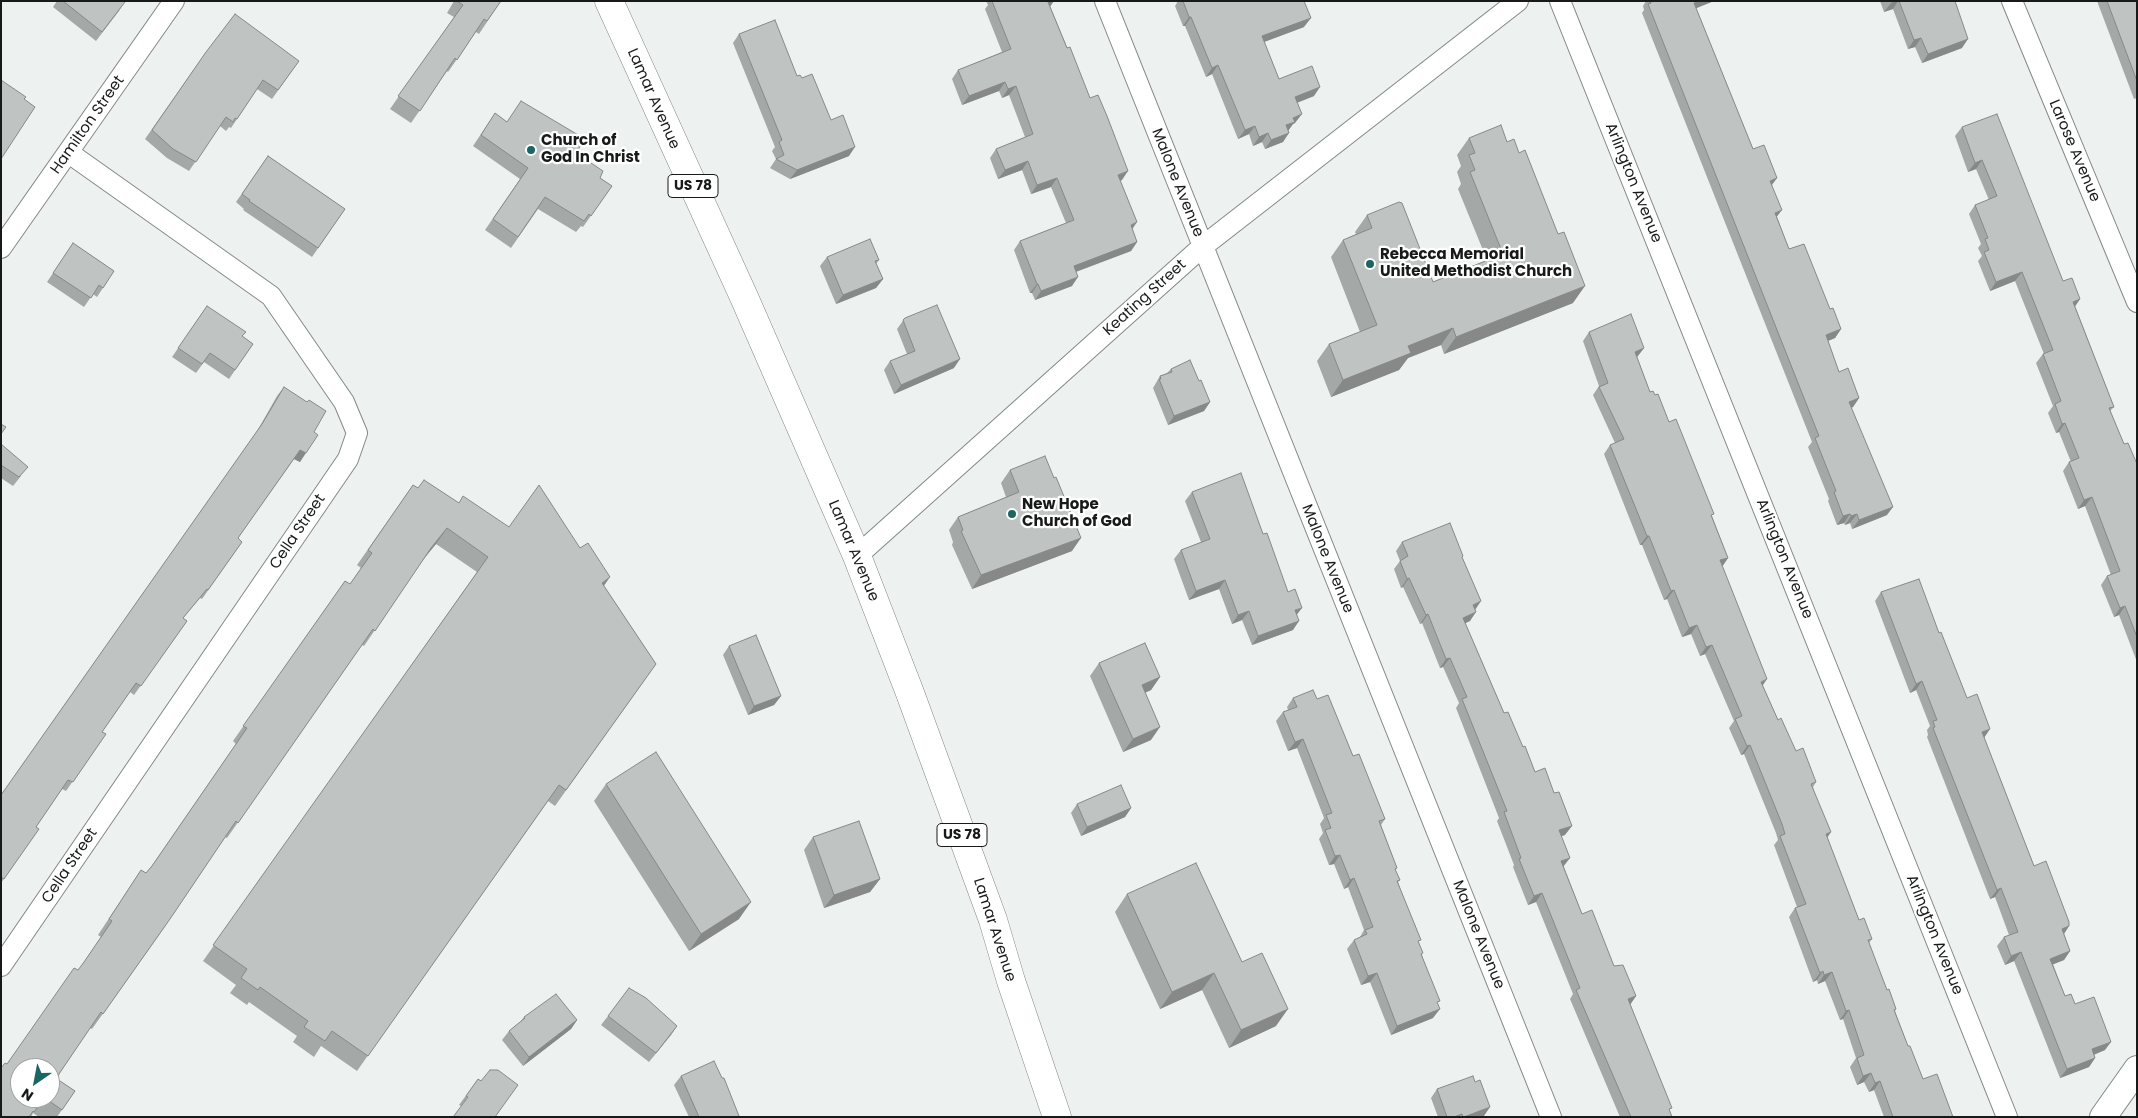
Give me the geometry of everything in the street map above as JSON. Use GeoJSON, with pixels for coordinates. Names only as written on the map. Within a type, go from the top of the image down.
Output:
{"type":"FeatureCollection","features":[{"type":"Feature","properties":{"kind":"main road","name":"Lamar Avenue"},"geometry":{"type":"LineString","coordinates":[[609,1],[769,354],[856,556],[910,693],[993,920],[1010,981],[1057,1117]]}},
{"type":"Feature","properties":{"kind":"street","name":"Hamilton Street"},"geometry":{"type":"LineString","coordinates":[[1,248],[174,1]]}},
{"type":"Feature","properties":{"kind":"street","name":"Malone Avenue"},"geometry":{"type":"LineString","coordinates":[[1105,1],[1551,1117]]}},
{"type":"Feature","properties":{"kind":"street","name":"Keating Street"},"geometry":{"type":"LineString","coordinates":[[856,556],[1202,247],[1518,1]]}},
{"type":"Feature","properties":{"kind":"street","name":"Arlington Avenue"},"geometry":{"type":"LineString","coordinates":[[1560,1],[2007,1117]]}},
{"type":"Feature","properties":{"kind":"street","name":"Larose Avenue"},"geometry":{"type":"LineString","coordinates":[[2012,1],[2137,302]]}},
{"type":"Feature","properties":{"kind":"street","name":"Cella Street"},"geometry":{"type":"LineString","coordinates":[[1,966],[348,459],[357,433],[344,402],[271,296],[69,152]]}},
{"type":"Feature","properties":{"kind":"street"},"geometry":{"type":"LineString","coordinates":[[2103,1117],[2137,1069]]}},
{"type":"Feature","properties":{"kind":"building"},"geometry":{"type":"Polygon","coordinates":[[[63,1],[124,1],[125,2],[102,32],[63,1]]]}},
{"type":"Feature","properties":{"kind":"building"},"geometry":{"type":"Polygon","coordinates":[[[457,1],[501,1],[487,21],[484,19],[457,60],[455,58],[420,111],[398,96],[463,5],[457,1]]]}},
{"type":"Feature","properties":{"kind":"building"},"geometry":{"type":"Polygon","coordinates":[[[992,1],[1050,1],[1048,2],[1067,48],[1070,47],[1090,98],[1098,95],[1107,116],[1128,171],[1118,175],[1137,222],[1131,225],[1137,242],[1074,266],[1078,277],[1041,291],[1020,241],[1074,220],[1057,178],[1037,185],[1028,161],[1005,170],[996,149],[1033,134],[1016,86],[1008,89],[1005,82],[969,96],[958,70],[1011,49],[992,1]]]}},
{"type":"Feature","properties":{"kind":"building"},"geometry":{"type":"Polygon","coordinates":[[[1183,1],[1304,1],[1311,18],[1262,36],[1279,79],[1312,66],[1320,87],[1295,97],[1302,114],[1293,118],[1295,122],[1286,125],[1289,133],[1271,140],[1268,133],[1259,137],[1255,126],[1245,130],[1218,65],[1212,68],[1183,1]]]}},
{"type":"Feature","properties":{"kind":"building"},"geometry":{"type":"Polygon","coordinates":[[[1651,1],[1698,1],[1694,3],[1753,149],[1764,145],[1777,178],[1770,181],[1782,210],[1775,213],[1789,249],[1804,244],[1830,309],[1833,308],[1841,329],[1826,335],[1839,372],[1848,368],[1859,398],[1849,402],[1893,507],[1859,520],[1857,514],[1843,516],[1834,492],[1836,491],[1815,438],[1819,436],[1648,4],[1651,1]]]}},
{"type":"Feature","properties":{"kind":"building"},"geometry":{"type":"Polygon","coordinates":[[[1899,1],[1955,1],[1968,39],[1928,54],[1921,38],[1914,40],[1899,1]]]}},
{"type":"Feature","properties":{"kind":"building"},"geometry":{"type":"Polygon","coordinates":[[[2107,1],[2137,1],[2137,81],[2107,1]]]}},
{"type":"Feature","properties":{"kind":"building"},"geometry":{"type":"Polygon","coordinates":[[[235,14],[299,61],[278,90],[263,80],[237,119],[235,118],[233,122],[226,117],[196,162],[173,149],[152,130],[235,14]]]}},
{"type":"Feature","properties":{"kind":"building"},"geometry":{"type":"Polygon","coordinates":[[[775,20],[797,76],[800,75],[802,78],[812,74],[831,120],[843,115],[855,147],[797,170],[776,159],[784,155],[779,142],[782,140],[739,34],[775,20]]]}},
{"type":"Feature","properties":{"kind":"building"},"geometry":{"type":"Polygon","coordinates":[[[1,80],[26,97],[24,99],[35,107],[1,159],[1,80]]]}},
{"type":"Feature","properties":{"kind":"building"},"geometry":{"type":"Polygon","coordinates":[[[521,101],[585,139],[576,153],[603,171],[600,178],[612,186],[591,216],[589,214],[584,221],[545,197],[518,237],[493,219],[528,168],[481,135],[495,113],[507,122],[521,101]]]}},
{"type":"Feature","properties":{"kind":"building"},"geometry":{"type":"Polygon","coordinates":[[[1997,114],[2063,281],[2072,278],[2080,299],[2073,302],[2114,407],[2109,408],[2124,444],[2128,443],[2137,464],[2137,637],[2125,606],[2120,608],[2107,576],[2120,571],[2092,497],[2084,500],[2069,462],[2079,458],[2065,423],[2062,424],[2055,404],[2061,401],[2043,354],[2053,350],[2022,272],[1996,282],[1984,252],[1989,250],[1985,239],[1988,238],[1975,205],[1997,196],[1982,160],[1975,163],[1962,127],[1997,114]]]}},
{"type":"Feature","properties":{"kind":"building","name":"Rebecca Memorial United Methodist Church"},"geometry":{"type":"Polygon","coordinates":[[[1501,125],[1507,142],[1514,139],[1519,153],[1525,150],[1558,234],[1564,232],[1585,286],[1456,337],[1453,328],[1408,346],[1411,353],[1343,380],[1329,344],[1377,325],[1343,240],[1372,228],[1367,215],[1399,202],[1402,203],[1433,282],[1503,254],[1470,172],[1475,170],[1469,155],[1475,153],[1469,138],[1501,125]]]}},
{"type":"Feature","properties":{"kind":"building"},"geometry":{"type":"Polygon","coordinates":[[[268,156],[345,209],[318,248],[249,201],[242,194],[268,156]]]}},
{"type":"Feature","properties":{"kind":"building"},"geometry":{"type":"Polygon","coordinates":[[[870,239],[879,260],[875,261],[883,279],[843,295],[827,257],[870,239]]]}},
{"type":"Feature","properties":{"kind":"building"},"geometry":{"type":"Polygon","coordinates":[[[73,243],[114,271],[103,288],[99,285],[91,298],[53,273],[73,243]]]}},
{"type":"Feature","properties":{"kind":"building"},"geometry":{"type":"Polygon","coordinates":[[[937,305],[960,359],[901,385],[890,361],[915,351],[903,320],[937,305]]]}},
{"type":"Feature","properties":{"kind":"building"},"geometry":{"type":"Polygon","coordinates":[[[207,306],[246,332],[242,336],[253,344],[235,370],[210,353],[202,364],[178,348],[207,306]]]}},
{"type":"Feature","properties":{"kind":"building"},"geometry":{"type":"Polygon","coordinates":[[[1631,314],[1644,348],[1635,352],[1650,392],[1653,391],[1655,395],[1658,394],[1669,422],[1676,419],[1714,514],[1711,515],[1728,558],[1720,560],[1767,679],[1761,682],[1778,720],[1781,718],[1796,751],[1803,748],[1816,782],[1811,784],[1831,832],[1826,834],[1859,920],[1864,918],[1872,939],[1868,940],[1887,990],[1889,989],[1896,1009],[1894,1010],[1908,1046],[1910,1046],[1923,1079],[1937,1074],[1953,1117],[1893,1117],[1880,1081],[1875,1083],[1871,1073],[1863,1076],[1857,1058],[1864,1055],[1849,1010],[1846,1011],[1832,972],[1824,975],[1823,971],[1820,973],[1795,908],[1806,904],[1780,836],[1785,834],[1782,824],[1750,745],[1747,746],[1735,719],[1742,716],[1712,645],[1706,647],[1697,625],[1689,628],[1674,590],[1671,591],[1649,536],[1647,536],[1610,445],[1624,439],[1599,387],[1608,383],[1589,332],[1631,314]]]}},
{"type":"Feature","properties":{"kind":"building"},"geometry":{"type":"Polygon","coordinates":[[[1190,360],[1210,402],[1174,416],[1159,379],[1161,379],[1160,376],[1172,372],[1171,369],[1190,360]]]}},
{"type":"Feature","properties":{"kind":"building"},"geometry":{"type":"Polygon","coordinates":[[[284,387],[307,402],[309,400],[326,411],[314,432],[318,435],[306,453],[300,450],[238,538],[242,542],[208,590],[183,618],[187,621],[141,686],[136,683],[102,732],[106,734],[73,782],[68,780],[36,827],[39,829],[4,879],[1,877],[1,795],[262,424],[284,387]]]}},
{"type":"Feature","properties":{"kind":"building"},"geometry":{"type":"Polygon","coordinates":[[[1,424],[6,427],[1,434],[1,424]]]}},
{"type":"Feature","properties":{"kind":"building"},"geometry":{"type":"Polygon","coordinates":[[[1,444],[28,467],[19,477],[1,465],[1,444]]]}},
{"type":"Feature","properties":{"kind":"building"},"geometry":{"type":"Polygon","coordinates":[[[1045,456],[1054,478],[1056,477],[1081,538],[981,575],[961,531],[963,530],[958,517],[1019,492],[1010,470],[1045,456]]]}},
{"type":"Feature","properties":{"kind":"building"},"geometry":{"type":"Polygon","coordinates":[[[1241,473],[1263,534],[1267,533],[1288,592],[1295,589],[1302,608],[1295,610],[1299,621],[1258,636],[1249,611],[1238,615],[1225,580],[1196,591],[1181,550],[1210,539],[1192,492],[1241,473]]]}},
{"type":"Feature","properties":{"kind":"building"},"geometry":{"type":"Polygon","coordinates":[[[424,480],[459,503],[463,496],[509,527],[539,485],[580,548],[588,543],[610,577],[602,583],[656,664],[566,790],[559,785],[368,1056],[332,1031],[325,1041],[304,1027],[308,1021],[260,987],[258,990],[241,978],[247,969],[213,945],[488,557],[447,528],[431,548],[375,631],[373,629],[238,823],[236,821],[170,919],[103,1014],[101,1012],[60,1073],[60,1058],[11,1058],[74,968],[78,970],[84,962],[112,921],[109,919],[141,870],[146,873],[152,866],[247,728],[243,726],[345,581],[350,584],[372,553],[368,550],[413,485],[418,488],[424,480]]]}},
{"type":"Feature","properties":{"kind":"building"},"geometry":{"type":"Polygon","coordinates":[[[1450,523],[1481,601],[1473,605],[1476,612],[1463,618],[1504,713],[1508,712],[1523,747],[1525,746],[1535,772],[1545,768],[1554,793],[1559,792],[1572,826],[1559,830],[1570,858],[1561,861],[1582,914],[1592,910],[1614,966],[1623,965],[1636,996],[1628,999],[1672,1108],[1669,1109],[1672,1117],[1631,1117],[1576,990],[1580,988],[1542,893],[1534,896],[1519,859],[1521,858],[1504,812],[1507,811],[1462,699],[1467,697],[1450,658],[1446,659],[1428,614],[1426,615],[1409,578],[1407,579],[1400,561],[1408,556],[1402,542],[1450,523]]]}},
{"type":"Feature","properties":{"kind":"building"},"geometry":{"type":"Polygon","coordinates":[[[1919,579],[1939,633],[1941,632],[1967,698],[1977,694],[1990,729],[1982,732],[2034,866],[2046,861],[2069,922],[2069,926],[2062,929],[2070,951],[2050,959],[2065,996],[2071,994],[2075,1004],[2094,997],[2111,1042],[2092,1049],[2095,1058],[2067,1069],[2021,952],[2011,956],[2004,937],[2018,932],[2001,888],[1997,890],[1933,728],[1935,727],[1933,721],[1937,720],[1922,681],[1916,684],[1881,592],[1919,579]]]}},
{"type":"Feature","properties":{"kind":"building"},"geometry":{"type":"Polygon","coordinates":[[[756,635],[781,696],[754,706],[729,646],[756,635]]]}},
{"type":"Feature","properties":{"kind":"building"},"geometry":{"type":"Polygon","coordinates":[[[1145,643],[1160,677],[1142,685],[1160,727],[1133,739],[1099,663],[1145,643]]]}},
{"type":"Feature","properties":{"kind":"building"},"geometry":{"type":"Polygon","coordinates":[[[1313,690],[1317,699],[1328,695],[1353,756],[1359,754],[1385,819],[1379,821],[1397,868],[1395,869],[1400,880],[1397,881],[1421,940],[1418,941],[1423,953],[1421,954],[1440,1001],[1437,1002],[1440,1009],[1397,1026],[1377,973],[1368,976],[1354,940],[1367,934],[1365,930],[1373,927],[1354,878],[1350,880],[1340,855],[1335,856],[1325,830],[1331,828],[1326,815],[1332,813],[1303,739],[1295,742],[1283,712],[1297,707],[1293,698],[1313,690]]]}},
{"type":"Feature","properties":{"kind":"building"},"geometry":{"type":"Polygon","coordinates":[[[656,752],[751,902],[701,934],[606,784],[656,752]]]}},
{"type":"Feature","properties":{"kind":"building"},"geometry":{"type":"Polygon","coordinates":[[[1121,785],[1131,808],[1087,827],[1077,804],[1121,785]]]}},
{"type":"Feature","properties":{"kind":"building"},"geometry":{"type":"Polygon","coordinates":[[[859,821],[880,879],[834,895],[813,837],[859,821]]]}},
{"type":"Feature","properties":{"kind":"building"},"geometry":{"type":"Polygon","coordinates":[[[1196,863],[1242,962],[1262,953],[1288,1009],[1241,1030],[1214,973],[1172,992],[1127,894],[1196,863]]]}},
{"type":"Feature","properties":{"kind":"building"},"geometry":{"type":"Polygon","coordinates":[[[629,988],[646,998],[677,1026],[656,1053],[608,1016],[629,988]]]}},
{"type":"Feature","properties":{"kind":"building"},"geometry":{"type":"Polygon","coordinates":[[[556,994],[577,1020],[529,1057],[509,1031],[524,1017],[556,994]]]}},
{"type":"Feature","properties":{"kind":"building"},"geometry":{"type":"Polygon","coordinates":[[[10,1060],[10,1108],[37,1108],[29,1117],[1,1117],[1,1068],[5,1063],[7,1064],[10,1060]]]}},
{"type":"Feature","properties":{"kind":"building"},"geometry":{"type":"Polygon","coordinates":[[[714,1061],[722,1078],[724,1078],[739,1116],[737,1117],[699,1117],[681,1076],[714,1061]]]}},
{"type":"Feature","properties":{"kind":"building"},"geometry":{"type":"Polygon","coordinates":[[[490,1070],[498,1070],[518,1085],[495,1117],[453,1117],[468,1097],[466,1096],[478,1079],[481,1081],[490,1070]]]}},
{"type":"Feature","properties":{"kind":"building"},"geometry":{"type":"Polygon","coordinates":[[[1473,1076],[1475,1082],[1480,1080],[1490,1107],[1464,1117],[1462,1114],[1447,1117],[1437,1089],[1473,1076]]]}},
{"type":"Feature","properties":{"kind":"building"},"geometry":{"type":"Polygon","coordinates":[[[60,1081],[75,1091],[62,1110],[59,1108],[60,1081]]]}},
{"type":"Feature","properties":{"kind":"place","name":"Church of God In Christ"},"geometry":{"type":"Point","coordinates":[531,150]}},
{"type":"Feature","properties":{"kind":"place","name":"Rebecca Memorial United Methodist Church"},"geometry":{"type":"Point","coordinates":[1370,264]}},
{"type":"Feature","properties":{"kind":"place","name":"New Hope Church of God"},"geometry":{"type":"Point","coordinates":[1012,514]}}]}
